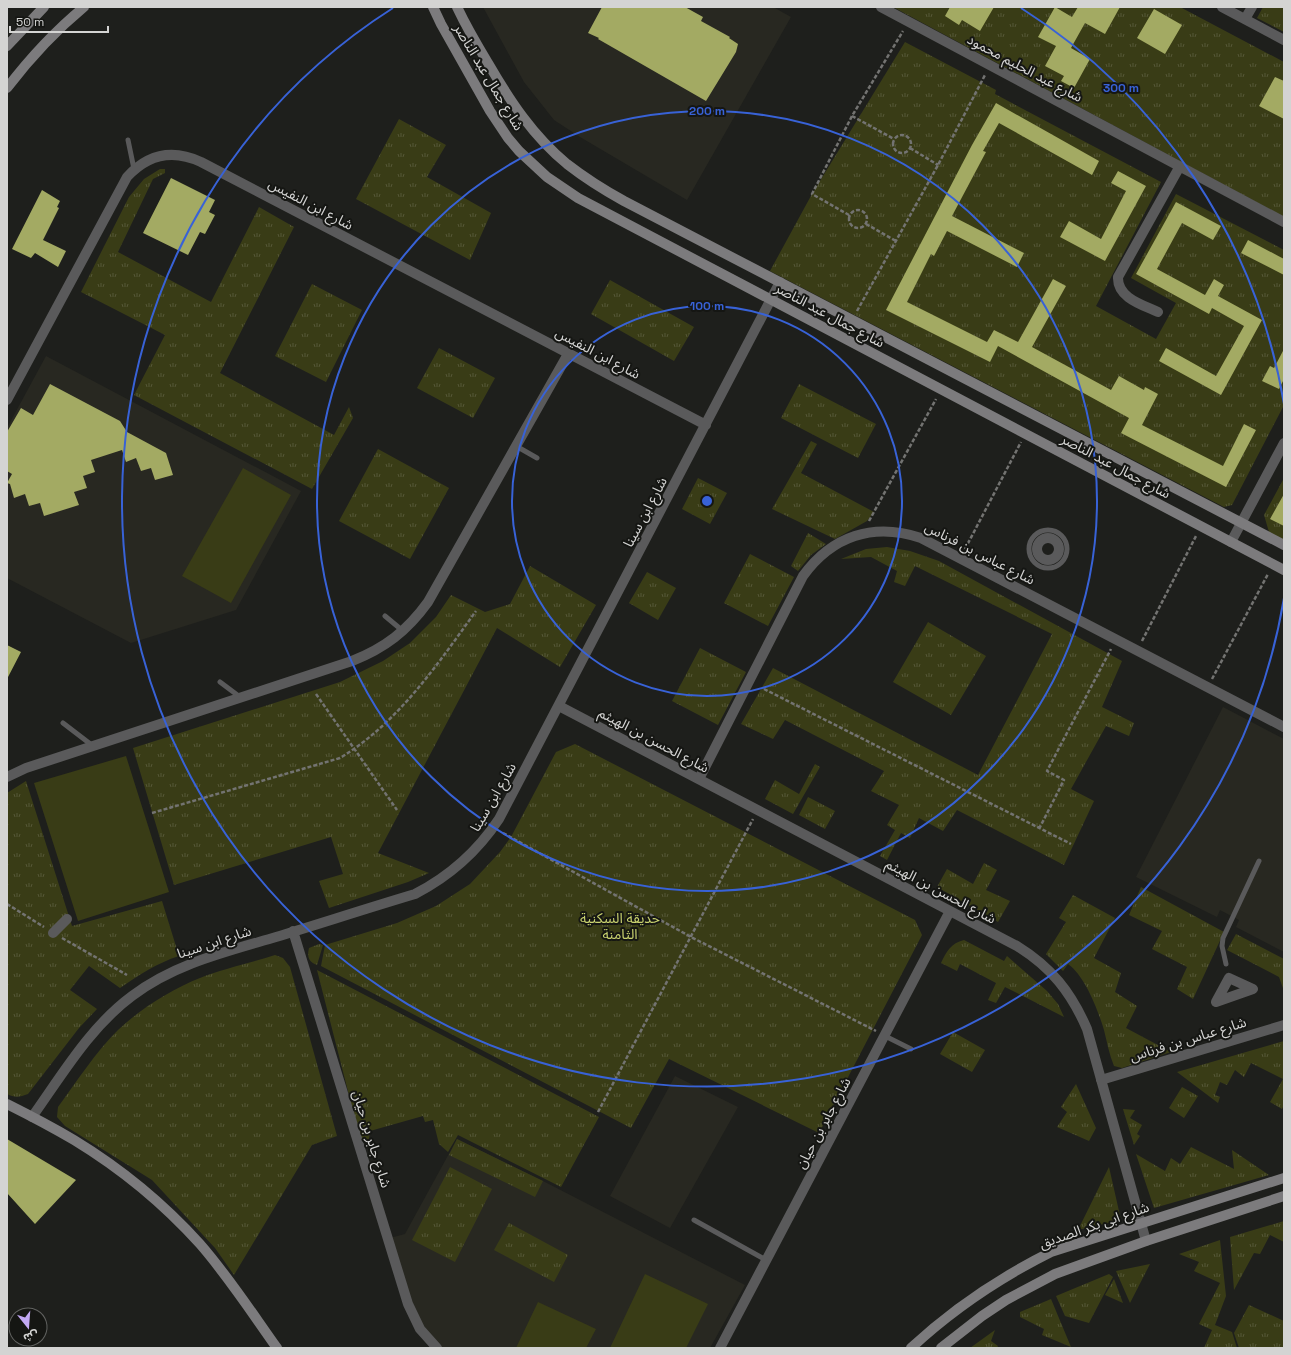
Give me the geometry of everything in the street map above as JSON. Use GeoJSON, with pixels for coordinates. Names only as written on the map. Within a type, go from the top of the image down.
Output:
{"type":"FeatureCollection","features":[{"type":"Feature","properties":{"kind":"main road"},"geometry":{"type":"LineString","coordinates":[[7,46],[44,7]]}},
{"type":"Feature","properties":{"kind":"main road"},"geometry":{"type":"LineString","coordinates":[[7,88],[48,40],[84,7]]}},
{"type":"Feature","properties":{"kind":"main road","name":"شارع جمال عبد الناصر"},"geometry":{"type":"LineString","coordinates":[[433,7],[498,125],[519,151],[546,177],[578,198],[1284,570]]}},
{"type":"Feature","properties":{"kind":"main road","name":"شارع جمال عبد الناصر"},"geometry":{"type":"LineString","coordinates":[[457,7],[467,28],[506,94],[534,132],[567,164],[604,190],[1284,545]]}},
{"type":"Feature","properties":{"kind":"main road"},"geometry":{"type":"LineString","coordinates":[[7,1104],[72,1139],[101,1157],[148,1194],[177,1220],[200,1244],[220,1269],[277,1348]]}},
{"type":"Feature","properties":{"kind":"main road","name":"شارع ابى بكر الصديق"},"geometry":{"type":"LineString","coordinates":[[911,1348],[947,1316],[971,1298],[1023,1266],[1050,1252],[1284,1178]]}},
{"type":"Feature","properties":{"kind":"main road"},"geometry":{"type":"LineString","coordinates":[[941,1348],[982,1316],[1030,1286],[1055,1274],[1146,1241],[1284,1196]]}},
{"type":"Feature","properties":{"kind":"street","name":"شارع عبد الحليم محمود"},"geometry":{"type":"LineString","coordinates":[[881,7],[1284,222]]}},
{"type":"Feature","properties":{"kind":"street"},"geometry":{"type":"LineString","coordinates":[[1222,7],[1284,40]]}},
{"type":"Feature","properties":{"kind":"street"},"geometry":{"type":"LineString","coordinates":[[1245,19],[1252,7]]}},
{"type":"Feature","properties":{"kind":"street","name":"شارع ابن النفيس"},"geometry":{"type":"LineString","coordinates":[[7,400],[122,185],[134,169],[146,161],[160,156],[182,155],[192,158],[706,425]]}},
{"type":"Feature","properties":{"kind":"street"},"geometry":{"type":"LineString","coordinates":[[1158,312],[1127,296],[1121,290],[1118,277],[1180,166]]}},
{"type":"Feature","properties":{"kind":"street","name":"شارع ابن سينا"},"geometry":{"type":"LineString","coordinates":[[32,1117],[99,1026],[131,996],[160,978],[200,959],[415,894],[444,878],[469,857],[480,845],[493,828],[559,706],[780,282]]}},
{"type":"Feature","properties":{"kind":"street"},"geometry":{"type":"LineString","coordinates":[[7,777],[26,768],[352,662],[383,647],[403,631],[428,602],[568,354]]}},
{"type":"Feature","properties":{"kind":"street"},"geometry":{"type":"LineString","coordinates":[[1231,542],[1284,443]]}},
{"type":"Feature","properties":{"kind":"street","name":"شارع عباس بن فرناس"},"geometry":{"type":"LineString","coordinates":[[698,779],[803,576],[819,557],[829,549],[845,540],[862,534],[886,531],[909,534],[921,538],[1284,727]]}},
{"type":"Feature","properties":{"kind":"street","name":"شارع الحسن بن الهيثم"},"geometry":{"type":"LineString","coordinates":[[559,706],[950,911],[1026,952],[1044,965],[1055,976],[1074,1001],[1087,1029],[1146,1241]]}},
{"type":"Feature","properties":{"kind":"street","name":"شارع جابر بن حيان"},"geometry":{"type":"LineString","coordinates":[[720,1348],[950,911]]}},
{"type":"Feature","properties":{"kind":"street"},"geometry":{"type":"LineString","coordinates":[[53,933],[67,919]]}},
{"type":"Feature","properties":{"kind":"street","name":"شارع جابر بن حيان"},"geometry":{"type":"LineString","coordinates":[[293,931],[408,1304],[420,1329],[437,1348]]}},
{"type":"Feature","properties":{"kind":"street","name":"شارع عباس بن فرناس"},"geometry":{"type":"LineString","coordinates":[[1101,1080],[1284,1025]]}},
{"type":"Feature","properties":{"kind":"lane"},"geometry":{"type":"LineString","coordinates":[[128,140],[134,169]]}},
{"type":"Feature","properties":{"kind":"lane"},"geometry":{"type":"LineString","coordinates":[[516,446],[537,458]]}},
{"type":"Feature","properties":{"kind":"lane"},"geometry":{"type":"LineString","coordinates":[[1042,531],[1055,531],[1061,534],[1065,539],[1068,545],[1068,552],[1061,563],[1055,567],[1042,567],[1036,564],[1032,558],[1029,546],[1032,539],[1036,534],[1042,531]]}},
{"type":"Feature","properties":{"kind":"lane"},"geometry":{"type":"LineString","coordinates":[[385,616],[403,631]]}},
{"type":"Feature","properties":{"kind":"lane"},"geometry":{"type":"LineString","coordinates":[[220,682],[241,697]]}},
{"type":"Feature","properties":{"kind":"lane"},"geometry":{"type":"LineString","coordinates":[[63,723],[93,746]]}},
{"type":"Feature","properties":{"kind":"lane"},"geometry":{"type":"LineString","coordinates":[[1226,964],[1222,946],[1223,938],[1259,860]]}},
{"type":"Feature","properties":{"kind":"lane"},"geometry":{"type":"LineString","coordinates":[[885,1036],[911,1049]]}},
{"type":"Feature","properties":{"kind":"lane"},"geometry":{"type":"LineString","coordinates":[[694,1220],[766,1260]]}},
{"type":"Feature","properties":{"kind":"path"},"geometry":{"type":"LineString","coordinates":[[849,215],[812,194],[852,116],[908,22]]}},
{"type":"Feature","properties":{"kind":"path"},"geometry":{"type":"LineString","coordinates":[[853,320],[938,165],[990,65]]}},
{"type":"Feature","properties":{"kind":"path"},"geometry":{"type":"LineString","coordinates":[[852,116],[894,139]]}},
{"type":"Feature","properties":{"kind":"path"},"geometry":{"type":"LineString","coordinates":[[898,135],[907,136],[912,143],[910,148],[904,153],[896,151],[893,147],[894,139],[898,135]]}},
{"type":"Feature","properties":{"kind":"path"},"geometry":{"type":"LineString","coordinates":[[910,148],[938,165]]}},
{"type":"Feature","properties":{"kind":"path"},"geometry":{"type":"LineString","coordinates":[[856,210],[861,210],[867,216],[866,224],[858,229],[853,227],[848,220],[849,215],[856,210]]}},
{"type":"Feature","properties":{"kind":"path"},"geometry":{"type":"LineString","coordinates":[[866,224],[896,241]]}},
{"type":"Feature","properties":{"kind":"path"},"geometry":{"type":"LineString","coordinates":[[862,534],[941,389]]}},
{"type":"Feature","properties":{"kind":"path"},"geometry":{"type":"LineString","coordinates":[[960,558],[1025,434]]}},
{"type":"Feature","properties":{"kind":"path"},"geometry":{"type":"LineString","coordinates":[[1137,650],[1200,526]]}},
{"type":"Feature","properties":{"kind":"path"},"geometry":{"type":"LineString","coordinates":[[1208,687],[1273,564]]}},
{"type":"Feature","properties":{"kind":"path"},"geometry":{"type":"LineString","coordinates":[[152,813],[340,758],[355,749],[394,714],[433,671],[476,611]]}},
{"type":"Feature","properties":{"kind":"path"},"geometry":{"type":"LineString","coordinates":[[1039,829],[1064,780],[1047,771],[1116,639]]}},
{"type":"Feature","properties":{"kind":"path"},"geometry":{"type":"LineString","coordinates":[[764,689],[1070,844]]}},
{"type":"Feature","properties":{"kind":"path"},"geometry":{"type":"LineString","coordinates":[[316,694],[397,810]]}},
{"type":"Feature","properties":{"kind":"path"},"geometry":{"type":"LineString","coordinates":[[598,1112],[757,810]]}},
{"type":"Feature","properties":{"kind":"path"},"geometry":{"type":"LineString","coordinates":[[493,828],[691,937],[885,1036]]}},
{"type":"Feature","properties":{"kind":"path"},"geometry":{"type":"LineString","coordinates":[[7,904],[53,933],[127,975]]}},
{"type":"Feature","properties":{"kind":"shaded area"},"geometry":{"type":"Polygon","coordinates":[[[483,7],[773,7],[791,17],[687,200],[554,120],[524,82],[483,7]]]}},
{"type":"Feature","properties":{"kind":"shaded area"},"geometry":{"type":"Polygon","coordinates":[[[46,356],[301,491],[236,610],[131,643],[7,578],[7,428],[46,356]]]}},
{"type":"Feature","properties":{"kind":"shaded area"},"geometry":{"type":"Polygon","coordinates":[[[1223,707],[1284,739],[1284,952],[1236,927],[1239,920],[1220,910],[1217,917],[1136,877],[1223,707]]]}},
{"type":"Feature","properties":{"kind":"shaded area"},"geometry":{"type":"Polygon","coordinates":[[[675,1076],[738,1107],[670,1228],[610,1196],[675,1076]]]}},
{"type":"Feature","properties":{"kind":"shaded area"},"geometry":{"type":"Polygon","coordinates":[[[457,1139],[543,1181],[745,1285],[710,1348],[440,1348],[418,1326],[390,1238],[405,1234],[457,1139]]]}},
{"type":"Feature","properties":{"kind":"green space"},"geometry":{"type":"Polygon","coordinates":[[[893,7],[1180,7],[1284,62],[1284,217],[893,7]]]}},
{"type":"Feature","properties":{"kind":"green space"},"geometry":{"type":"Polygon","coordinates":[[[1263,7],[1284,7],[1284,32],[1257,18],[1263,7]]]}},
{"type":"Feature","properties":{"kind":"green space"},"geometry":{"type":"Polygon","coordinates":[[[905,42],[996,90],[995,94],[1161,182],[1096,306],[1156,339],[1176,303],[1131,278],[1176,194],[1284,250],[1284,405],[1232,505],[1224,507],[770,271],[812,194],[905,42]]]}},
{"type":"Feature","properties":{"kind":"green space"},"geometry":{"type":"Polygon","coordinates":[[[399,119],[446,145],[427,177],[491,213],[470,260],[356,199],[399,119]]]}},
{"type":"Feature","properties":{"kind":"green space"},"geometry":{"type":"Polygon","coordinates":[[[160,169],[165,169],[165,173],[153,179],[118,252],[211,302],[259,207],[294,227],[220,373],[334,435],[349,407],[353,418],[312,489],[134,395],[165,335],[81,292],[129,197],[144,179],[160,169]]]}},
{"type":"Feature","properties":{"kind":"green space"},"geometry":{"type":"Polygon","coordinates":[[[610,280],[694,327],[674,361],[591,314],[610,280]]]}},
{"type":"Feature","properties":{"kind":"green space"},"geometry":{"type":"Polygon","coordinates":[[[312,284],[362,310],[326,382],[275,356],[312,284]]]}},
{"type":"Feature","properties":{"kind":"green space"},"geometry":{"type":"Polygon","coordinates":[[[439,348],[495,378],[473,418],[417,388],[439,348]]]}},
{"type":"Feature","properties":{"kind":"green space"},"geometry":{"type":"Polygon","coordinates":[[[799,384],[876,424],[858,458],[781,418],[799,384]]]}},
{"type":"Feature","properties":{"kind":"green space"},"geometry":{"type":"Polygon","coordinates":[[[811,441],[817,444],[801,473],[874,512],[867,521],[835,539],[772,509],[811,441]]]}},
{"type":"Feature","properties":{"kind":"green space"},"geometry":{"type":"Polygon","coordinates":[[[378,449],[449,488],[410,559],[339,521],[378,449]]]}},
{"type":"Feature","properties":{"kind":"green space"},"geometry":{"type":"Polygon","coordinates":[[[243,468],[291,495],[231,603],[182,576],[243,468]]]}},
{"type":"Feature","properties":{"kind":"green space"},"geometry":{"type":"Polygon","coordinates":[[[698,478],[727,493],[710,524],[682,509],[698,478]]]}},
{"type":"Feature","properties":{"kind":"green space"},"geometry":{"type":"Polygon","coordinates":[[[1284,478],[1284,540],[1269,532],[1264,515],[1284,478]]]}},
{"type":"Feature","properties":{"kind":"green space"},"geometry":{"type":"Polygon","coordinates":[[[808,533],[826,544],[811,555],[798,571],[791,566],[808,533]]]}},
{"type":"Feature","properties":{"kind":"green space"},"geometry":{"type":"Polygon","coordinates":[[[887,547],[910,551],[939,561],[1122,661],[1102,707],[1134,723],[1129,736],[1106,726],[1071,789],[1094,801],[1064,865],[957,810],[943,831],[919,818],[910,838],[901,833],[887,860],[880,856],[895,830],[887,825],[899,805],[871,791],[884,771],[785,720],[773,739],[741,724],[773,668],[978,775],[1052,634],[915,566],[905,586],[894,582],[897,571],[871,557],[841,559],[866,549],[887,547]]]}},
{"type":"Feature","properties":{"kind":"green space"},"geometry":{"type":"Polygon","coordinates":[[[750,554],[794,577],[768,626],[724,603],[750,554]]]}},
{"type":"Feature","properties":{"kind":"green space"},"geometry":{"type":"Polygon","coordinates":[[[530,566],[596,605],[560,667],[497,628],[378,853],[429,873],[408,882],[329,908],[319,881],[343,874],[331,837],[174,885],[133,748],[340,682],[383,661],[410,643],[436,617],[451,595],[485,612],[510,604],[530,566]]]}},
{"type":"Feature","properties":{"kind":"green space"},"geometry":{"type":"Polygon","coordinates":[[[647,572],[676,588],[658,620],[629,603],[647,572]]]}},
{"type":"Feature","properties":{"kind":"green space"},"geometry":{"type":"Polygon","coordinates":[[[928,622],[986,656],[951,715],[893,682],[928,622]]]}},
{"type":"Feature","properties":{"kind":"green space"},"geometry":{"type":"Polygon","coordinates":[[[700,648],[746,672],[718,725],[672,701],[700,648]]]}},
{"type":"Feature","properties":{"kind":"green space","name":"حديقة السكنية الثامنة"},"geometry":{"type":"Polygon","coordinates":[[[575,744],[915,920],[922,935],[819,1133],[669,1059],[631,1128],[321,966],[325,945],[397,923],[436,906],[470,884],[500,852],[511,837],[556,752],[575,744]]]}},
{"type":"Feature","properties":{"kind":"green space"},"geometry":{"type":"Polygon","coordinates":[[[126,756],[169,892],[78,921],[34,783],[126,756]]]}},
{"type":"Feature","properties":{"kind":"green space"},"geometry":{"type":"Polygon","coordinates":[[[815,764],[820,767],[793,814],[765,799],[775,780],[799,794],[815,764]]]}},
{"type":"Feature","properties":{"kind":"green space"},"geometry":{"type":"Polygon","coordinates":[[[26,781],[72,926],[162,901],[179,956],[141,974],[120,988],[89,966],[70,990],[97,1009],[79,1028],[28,1094],[18,1097],[7,1094],[7,793],[26,781]]]}},
{"type":"Feature","properties":{"kind":"green space"},"geometry":{"type":"Polygon","coordinates":[[[808,797],[835,811],[825,829],[799,815],[808,797]]]}},
{"type":"Feature","properties":{"kind":"green space"},"geometry":{"type":"Polygon","coordinates":[[[984,863],[997,870],[986,890],[1010,901],[998,922],[937,887],[947,869],[973,884],[984,863]]]}},
{"type":"Feature","properties":{"kind":"green space"},"geometry":{"type":"Polygon","coordinates":[[[1141,887],[1224,932],[1193,999],[1177,989],[1187,967],[1152,949],[1162,931],[1129,915],[1141,887]]]}},
{"type":"Feature","properties":{"kind":"green space"},"geometry":{"type":"Polygon","coordinates":[[[1073,895],[1115,918],[1094,958],[1121,973],[1115,992],[1137,1006],[1126,1028],[1171,1052],[1122,1068],[1114,1066],[1104,1030],[1094,1003],[1085,985],[1074,969],[1068,964],[1063,971],[1046,954],[1066,922],[1059,918],[1073,895]]]}},
{"type":"Feature","properties":{"kind":"green space"},"geometry":{"type":"Polygon","coordinates":[[[1236,934],[1284,959],[1284,991],[1279,977],[1227,950],[1236,934]]]}},
{"type":"Feature","properties":{"kind":"green space"},"geometry":{"type":"Polygon","coordinates":[[[964,940],[1004,961],[1007,956],[1047,991],[1058,1004],[1064,1017],[1005,987],[996,1003],[988,1000],[996,983],[960,964],[957,971],[941,963],[952,946],[959,941],[964,940]]]}},
{"type":"Feature","properties":{"kind":"green space"},"geometry":{"type":"Polygon","coordinates":[[[319,944],[323,945],[317,965],[310,960],[308,954],[309,948],[319,944]]]}},
{"type":"Feature","properties":{"kind":"green space"},"geometry":{"type":"Polygon","coordinates":[[[275,955],[283,958],[290,967],[337,1136],[312,1145],[234,1275],[215,1248],[152,1180],[65,1126],[57,1117],[58,1107],[86,1067],[102,1048],[118,1030],[146,1007],[178,988],[200,978],[275,955]]]}},
{"type":"Feature","properties":{"kind":"green space"},"geometry":{"type":"Polygon","coordinates":[[[317,970],[599,1117],[561,1187],[458,1135],[448,1152],[439,1144],[433,1120],[425,1122],[423,1116],[370,1131],[369,1139],[361,1142],[317,970]]]}},
{"type":"Feature","properties":{"kind":"green space"},"geometry":{"type":"Polygon","coordinates":[[[953,1032],[985,1050],[972,1072],[940,1054],[953,1032]]]}},
{"type":"Feature","properties":{"kind":"green space"},"geometry":{"type":"Polygon","coordinates":[[[1284,1041],[1284,1105],[1282,1109],[1270,1102],[1283,1079],[1251,1063],[1244,1077],[1235,1070],[1227,1085],[1220,1082],[1215,1095],[1220,1097],[1218,1103],[1177,1072],[1284,1041]]]}},
{"type":"Feature","properties":{"kind":"green space"},"geometry":{"type":"Polygon","coordinates":[[[1076,1084],[1096,1128],[1089,1141],[1057,1127],[1067,1112],[1061,1107],[1076,1084]]]}},
{"type":"Feature","properties":{"kind":"green space"},"geometry":{"type":"Polygon","coordinates":[[[1182,1087],[1198,1096],[1184,1118],[1169,1108],[1182,1087]]]}},
{"type":"Feature","properties":{"kind":"green space"},"geometry":{"type":"Polygon","coordinates":[[[1123,1109],[1135,1110],[1130,1118],[1142,1125],[1137,1134],[1140,1136],[1134,1145],[1123,1109]]]}},
{"type":"Feature","properties":{"kind":"green space"},"geometry":{"type":"Polygon","coordinates":[[[457,1139],[543,1181],[535,1197],[449,1155],[457,1139]]]}},
{"type":"Feature","properties":{"kind":"green space"},"geometry":{"type":"Polygon","coordinates":[[[1191,1147],[1234,1169],[1232,1150],[1269,1175],[1154,1208],[1136,1154],[1165,1171],[1171,1158],[1180,1164],[1191,1147]]]}},
{"type":"Feature","properties":{"kind":"green space"},"geometry":{"type":"Polygon","coordinates":[[[450,1167],[492,1189],[455,1262],[412,1240],[450,1167]]]}},
{"type":"Feature","properties":{"kind":"green space"},"geometry":{"type":"Polygon","coordinates":[[[1109,1167],[1121,1220],[1078,1230],[1109,1167]]]}},
{"type":"Feature","properties":{"kind":"green space"},"geometry":{"type":"Polygon","coordinates":[[[1284,1221],[1284,1242],[1270,1235],[1260,1254],[1254,1253],[1234,1290],[1230,1237],[1284,1221]]]}},
{"type":"Feature","properties":{"kind":"green space"},"geometry":{"type":"Polygon","coordinates":[[[509,1223],[568,1255],[554,1282],[494,1250],[509,1223]]]}},
{"type":"Feature","properties":{"kind":"green space"},"geometry":{"type":"Polygon","coordinates":[[[1220,1240],[1226,1296],[1215,1325],[1232,1332],[1237,1348],[1204,1348],[1212,1330],[1199,1324],[1220,1283],[1194,1271],[1199,1262],[1179,1254],[1220,1240]]]}},
{"type":"Feature","properties":{"kind":"green space"},"geometry":{"type":"Polygon","coordinates":[[[1150,1264],[1130,1303],[1116,1271],[1150,1264]]]}},
{"type":"Feature","properties":{"kind":"green space"},"geometry":{"type":"Polygon","coordinates":[[[645,1274],[708,1304],[686,1348],[610,1348],[645,1274]]]}},
{"type":"Feature","properties":{"kind":"green space"},"geometry":{"type":"Polygon","coordinates":[[[1109,1274],[1113,1277],[1089,1323],[1065,1316],[1056,1296],[1109,1274]]]}},
{"type":"Feature","properties":{"kind":"green space"},"geometry":{"type":"Polygon","coordinates":[[[1114,1279],[1123,1303],[1105,1295],[1114,1279]]]}},
{"type":"Feature","properties":{"kind":"green space"},"geometry":{"type":"Polygon","coordinates":[[[1051,1299],[1071,1347],[1042,1335],[1044,1329],[1020,1317],[1020,1312],[1051,1299]]]}},
{"type":"Feature","properties":{"kind":"green space"},"geometry":{"type":"Polygon","coordinates":[[[538,1302],[596,1329],[586,1348],[516,1348],[538,1302]]]}},
{"type":"Feature","properties":{"kind":"green space"},"geometry":{"type":"Polygon","coordinates":[[[1249,1305],[1284,1321],[1284,1348],[1239,1348],[1234,1333],[1249,1305]]]}},
{"type":"Feature","properties":{"kind":"green space"},"geometry":{"type":"Polygon","coordinates":[[[995,1330],[991,1341],[998,1346],[997,1348],[970,1348],[995,1330]]]}},
{"type":"Feature","properties":{"kind":"building"},"geometry":{"type":"Polygon","coordinates":[[[602,7],[685,7],[703,17],[701,21],[730,37],[729,38],[738,44],[736,52],[706,101],[588,33],[602,7]]]}},
{"type":"Feature","properties":{"kind":"building"},"geometry":{"type":"Polygon","coordinates":[[[950,7],[994,7],[980,31],[962,20],[959,25],[945,16],[950,7]]]}},
{"type":"Feature","properties":{"kind":"building"},"geometry":{"type":"Polygon","coordinates":[[[1055,7],[1072,17],[1078,7],[1120,7],[1105,34],[1085,23],[1071,48],[1090,59],[1074,88],[1061,81],[1064,76],[1045,66],[1056,46],[1038,37],[1055,7]]]}},
{"type":"Feature","properties":{"kind":"building"},"geometry":{"type":"Polygon","coordinates":[[[1154,9],[1182,25],[1165,54],[1137,38],[1154,9]]]}},
{"type":"Feature","properties":{"kind":"building"},"geometry":{"type":"Polygon","coordinates":[[[1275,77],[1284,81],[1284,119],[1259,106],[1275,77]]]}},
{"type":"Feature","properties":{"kind":"building"},"geometry":{"type":"Polygon","coordinates":[[[996,103],[1099,161],[1092,175],[999,123],[983,151],[986,152],[952,216],[1024,253],[1017,267],[947,231],[934,256],[931,254],[907,302],[987,342],[994,330],[1018,342],[1053,279],[1066,286],[1032,347],[1111,390],[1119,376],[1144,390],[1145,387],[1158,394],[1142,425],[1223,466],[1244,424],[1256,430],[1226,487],[1121,433],[1129,418],[998,346],[990,362],[886,310],[972,145],[996,103]]]}},
{"type":"Feature","properties":{"kind":"building"},"geometry":{"type":"Polygon","coordinates":[[[1118,171],[1146,186],[1105,261],[1060,237],[1069,221],[1101,239],[1126,191],[1111,183],[1118,171]]]}},
{"type":"Feature","properties":{"kind":"building"},"geometry":{"type":"Polygon","coordinates":[[[171,178],[215,200],[209,212],[215,215],[205,234],[200,232],[188,255],[143,233],[171,178]]]}},
{"type":"Feature","properties":{"kind":"building"},"geometry":{"type":"Polygon","coordinates":[[[42,190],[60,201],[57,207],[59,208],[43,240],[66,251],[58,267],[35,253],[31,258],[12,249],[42,190]]]}},
{"type":"Feature","properties":{"kind":"building"},"geometry":{"type":"Polygon","coordinates":[[[1176,202],[1221,226],[1213,240],[1182,223],[1157,269],[1205,295],[1214,279],[1224,285],[1218,296],[1262,320],[1221,395],[1159,361],[1166,348],[1216,376],[1244,326],[1212,308],[1209,314],[1136,274],[1176,202]]]}},
{"type":"Feature","properties":{"kind":"building"},"geometry":{"type":"Polygon","coordinates":[[[1248,240],[1284,259],[1284,275],[1241,253],[1248,240]]]}},
{"type":"Feature","properties":{"kind":"building"},"geometry":{"type":"Polygon","coordinates":[[[1284,349],[1284,379],[1279,389],[1262,381],[1270,366],[1274,368],[1284,349]]]}},
{"type":"Feature","properties":{"kind":"building"},"geometry":{"type":"Polygon","coordinates":[[[50,384],[120,421],[127,432],[166,453],[173,475],[155,480],[151,468],[141,471],[136,458],[126,462],[122,450],[91,460],[95,472],[83,476],[87,488],[74,492],[79,505],[44,516],[40,503],[29,506],[25,494],[14,498],[10,484],[7,483],[12,474],[7,471],[7,432],[21,408],[33,415],[50,384]]]}},
{"type":"Feature","properties":{"kind":"building"},"geometry":{"type":"Polygon","coordinates":[[[1284,494],[1284,526],[1270,519],[1284,494]]]}},
{"type":"Feature","properties":{"kind":"building"},"geometry":{"type":"Polygon","coordinates":[[[7,645],[21,652],[7,679],[7,645]]]}},
{"type":"Feature","properties":{"kind":"building"},"geometry":{"type":"Polygon","coordinates":[[[7,1139],[76,1180],[35,1224],[7,1193],[7,1139]]]}}]}
